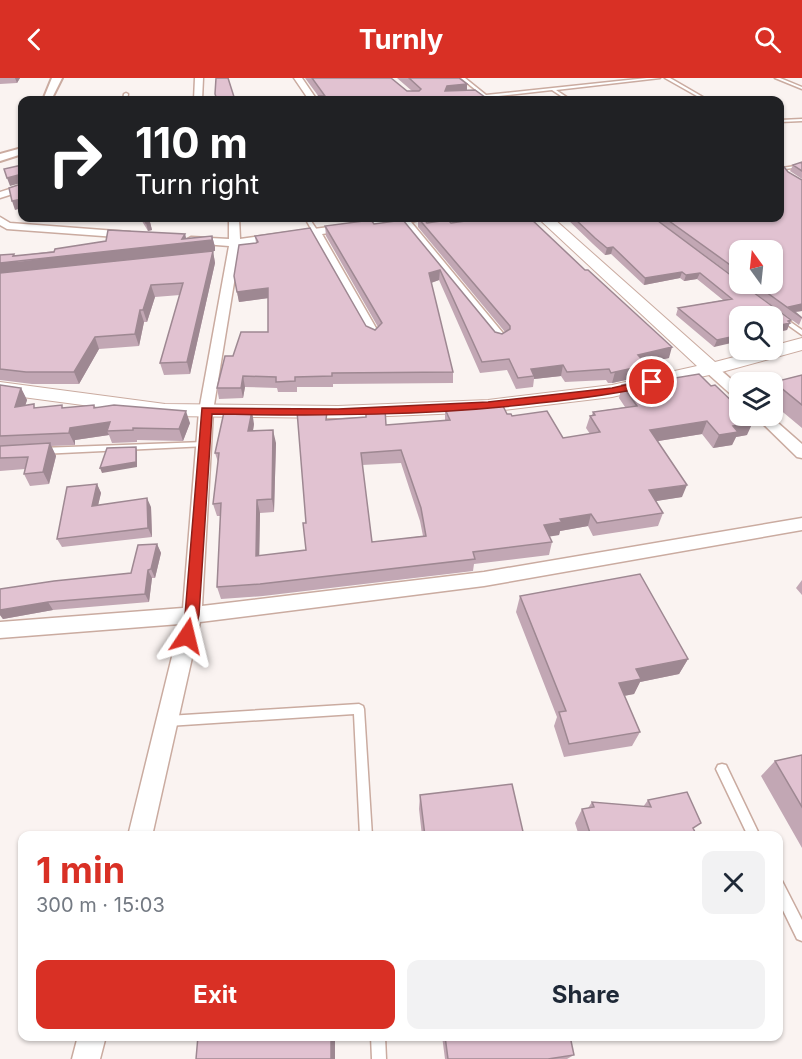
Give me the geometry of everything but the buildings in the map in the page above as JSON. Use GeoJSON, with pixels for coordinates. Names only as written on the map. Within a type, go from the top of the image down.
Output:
{"type":"FeatureCollection","features":[{"type":"Feature","properties":{"kind":"main road"},"geometry":{"type":"LineString","coordinates":[[549,222],[711,369]]}},
{"type":"Feature","properties":{"kind":"main road"},"geometry":{"type":"LineString","coordinates":[[0,388],[165,410],[338,412],[488,406],[612,391],[711,369],[802,344]]}},
{"type":"Feature","properties":{"kind":"street"},"geometry":{"type":"LineString","coordinates":[[49,96],[57,78]]}},
{"type":"Feature","properties":{"kind":"street"},"geometry":{"type":"LineString","coordinates":[[198,96],[200,78]]}},
{"type":"Feature","properties":{"kind":"street"},"geometry":{"type":"LineString","coordinates":[[298,78],[310,96]]}},
{"type":"Feature","properties":{"kind":"street"},"geometry":{"type":"LineString","coordinates":[[0,158],[18,152]]}},
{"type":"Feature","properties":{"kind":"street"},"geometry":{"type":"LineString","coordinates":[[0,195],[18,189]]}},
{"type":"Feature","properties":{"kind":"street"},"geometry":{"type":"LineString","coordinates":[[0,220],[7,226],[144,236]]}},
{"type":"Feature","properties":{"kind":"street"},"geometry":{"type":"LineString","coordinates":[[142,831],[192,615],[206,411],[234,222]]}},
{"type":"Feature","properties":{"kind":"street"},"geometry":{"type":"LineString","coordinates":[[178,239],[230,252],[316,233],[383,222]]}},
{"type":"Feature","properties":{"kind":"street"},"geometry":{"type":"LineString","coordinates":[[410,222],[501,338]]}},
{"type":"Feature","properties":{"kind":"street"},"geometry":{"type":"LineString","coordinates":[[316,233],[374,335]]}},
{"type":"Feature","properties":{"kind":"street"},"geometry":{"type":"LineString","coordinates":[[711,369],[729,385]]}},
{"type":"Feature","properties":{"kind":"street"},"geometry":{"type":"LineString","coordinates":[[773,426],[802,453]]}},
{"type":"Feature","properties":{"kind":"street"},"geometry":{"type":"LineString","coordinates":[[0,630],[192,615],[484,579],[802,524]]}},
{"type":"Feature","properties":{"kind":"street"},"geometry":{"type":"LineString","coordinates":[[86,1059],[91,1041]]}},
{"type":"Feature","properties":{"kind":"lane"},"geometry":{"type":"LineString","coordinates":[[463,78],[486,96],[658,78]]}},
{"type":"Feature","properties":{"kind":"lane"},"geometry":{"type":"LineString","coordinates":[[668,78],[699,96]]}},
{"type":"Feature","properties":{"kind":"lane"},"geometry":{"type":"LineString","coordinates":[[777,78],[802,88]]}},
{"type":"Feature","properties":{"kind":"lane"},"geometry":{"type":"LineString","coordinates":[[553,89],[563,96]]}},
{"type":"Feature","properties":{"kind":"lane"},"geometry":{"type":"LineString","coordinates":[[784,122],[802,120]]}},
{"type":"Feature","properties":{"kind":"lane"},"geometry":{"type":"LineString","coordinates":[[784,166],[802,166]]}},
{"type":"Feature","properties":{"kind":"lane"},"geometry":{"type":"LineString","coordinates":[[784,169],[789,176]]}},
{"type":"Feature","properties":{"kind":"lane"},"geometry":{"type":"LineString","coordinates":[[309,222],[316,233]]}},
{"type":"Feature","properties":{"kind":"lane"},"geometry":{"type":"LineString","coordinates":[[783,319],[802,333]]}},
{"type":"Feature","properties":{"kind":"lane"},"geometry":{"type":"LineString","coordinates":[[34,451],[204,444]]}},
{"type":"Feature","properties":{"kind":"lane"},"geometry":{"type":"LineString","coordinates":[[168,721],[358,709],[366,831]]}},
{"type":"Feature","properties":{"kind":"lane"},"geometry":{"type":"LineString","coordinates":[[722,769],[752,831]]}},
{"type":"Feature","properties":{"kind":"lane"},"geometry":{"type":"LineString","coordinates":[[783,895],[802,934]]}},
{"type":"Feature","properties":{"kind":"lane"},"geometry":{"type":"LineString","coordinates":[[378,1041],[379,1059]]}},
{"type":"Feature","properties":{"kind":"route"},"geometry":{"type":"LineString","coordinates":[[187,636],[192,615],[206,411],[338,412],[488,406],[612,391],[652,382]]}}]}
